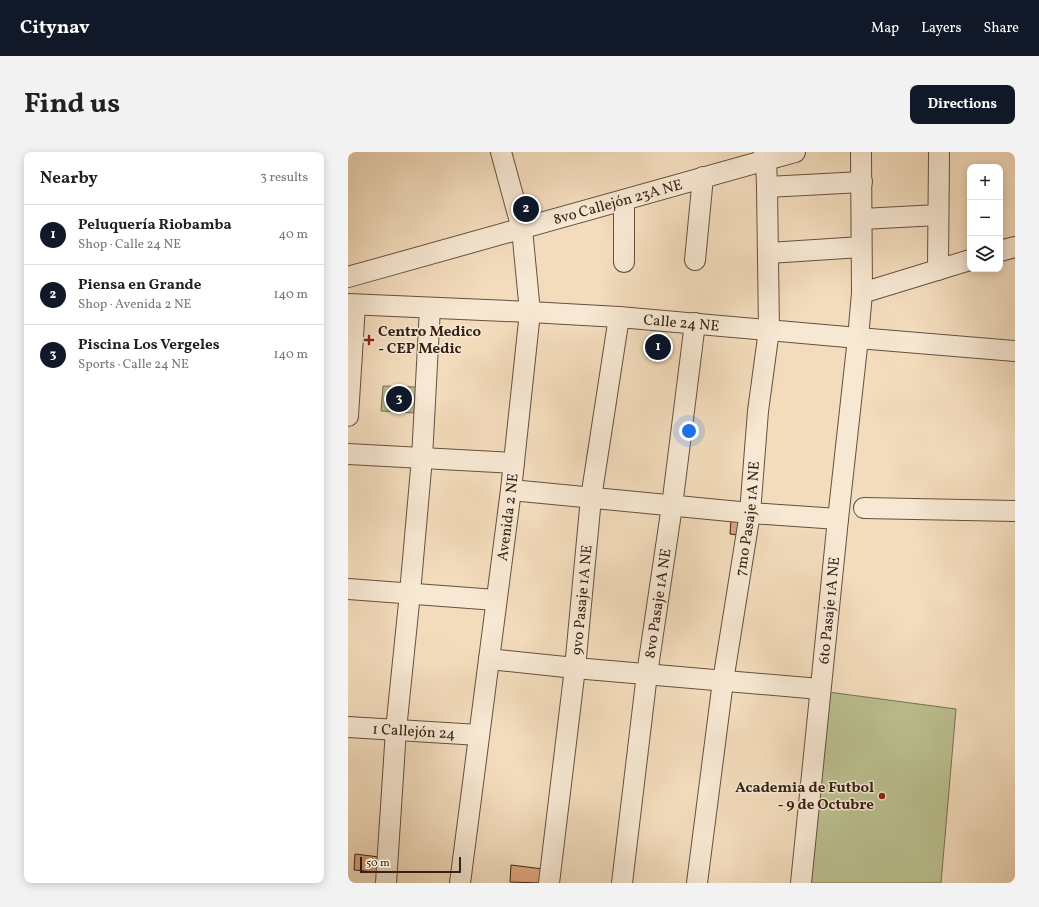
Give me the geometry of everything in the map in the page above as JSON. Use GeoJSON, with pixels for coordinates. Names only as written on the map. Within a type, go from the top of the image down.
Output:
{"type":"FeatureCollection","features":[{"type":"Feature","properties":{"kind":"street","name":"Avenida 2 NE"},"geometry":{"type":"LineString","coordinates":[[460,883],[511,490],[530,312],[522,229],[501,152]]}},
{"type":"Feature","properties":{"kind":"street","name":"8vo Callejón 23A NE"},"geometry":{"type":"LineString","coordinates":[[348,277],[624,200],[703,177],[765,156],[795,152]]}},
{"type":"Feature","properties":{"kind":"street","name":"6to Pasaje 1A NE"},"geometry":{"type":"LineString","coordinates":[[801,883],[862,293],[861,152]]}},
{"type":"Feature","properties":{"kind":"street"},"geometry":{"type":"LineString","coordinates":[[938,270],[939,152]]}},
{"type":"Feature","properties":{"kind":"street","name":"7mo Pasaje 1A NE"},"geometry":{"type":"LineString","coordinates":[[697,883],[723,681],[750,513],[758,411],[769,330],[769,253],[765,156]]}},
{"type":"Feature","properties":{"kind":"street"},"geometry":{"type":"LineString","coordinates":[[695,260],[703,177]]}},
{"type":"Feature","properties":{"kind":"street"},"geometry":{"type":"LineString","coordinates":[[767,187],[862,182]]}},
{"type":"Feature","properties":{"kind":"street"},"geometry":{"type":"LineString","coordinates":[[624,200],[624,262]]}},
{"type":"Feature","properties":{"kind":"street"},"geometry":{"type":"LineString","coordinates":[[862,219],[938,215]]}},
{"type":"Feature","properties":{"kind":"street"},"geometry":{"type":"LineString","coordinates":[[769,253],[861,247]]}},
{"type":"Feature","properties":{"kind":"street"},"geometry":{"type":"LineString","coordinates":[[1003,250],[1015,247]]}},
{"type":"Feature","properties":{"kind":"street"},"geometry":{"type":"LineString","coordinates":[[862,293],[967,261]]}},
{"type":"Feature","properties":{"kind":"street"},"geometry":{"type":"LineString","coordinates":[[348,416],[351,305]]}},
{"type":"Feature","properties":{"kind":"street","name":"Calle 24 NE"},"geometry":{"type":"LineString","coordinates":[[351,305],[619,317],[1015,351]]}},
{"type":"Feature","properties":{"kind":"street"},"geometry":{"type":"LineString","coordinates":[[386,883],[396,730],[422,458],[430,308]]}},
{"type":"Feature","properties":{"kind":"street","name":"9vo Pasaje 1A NE"},"geometry":{"type":"LineString","coordinates":[[549,883],[575,668],[591,498],[619,317]]}},
{"type":"Feature","properties":{"kind":"street","name":"8vo Pasaje 1A NE"},"geometry":{"type":"LineString","coordinates":[[622,883],[647,674],[672,506],[695,323]]}},
{"type":"Feature","properties":{"kind":"street"},"geometry":{"type":"LineString","coordinates":[[348,454],[514,462]]}},
{"type":"Feature","properties":{"kind":"street"},"geometry":{"type":"LineString","coordinates":[[511,490],[750,513],[838,519]]}},
{"type":"Feature","properties":{"kind":"street"},"geometry":{"type":"LineString","coordinates":[[864,508],[1015,511]]}},
{"type":"Feature","properties":{"kind":"street"},"geometry":{"type":"LineString","coordinates":[[348,589],[496,600]]}},
{"type":"Feature","properties":{"kind":"street"},"geometry":{"type":"LineString","coordinates":[[489,659],[575,668],[820,689]]}},
{"type":"Feature","properties":{"kind":"street","name":"1 Callejón 24"},"geometry":{"type":"LineString","coordinates":[[348,727],[479,735]]}},
{"type":"Feature","properties":{"kind":"green space"},"geometry":{"type":"Polygon","coordinates":[[[383,386],[416,387],[414,413],[381,411],[383,386]]]}},
{"type":"Feature","properties":{"kind":"green space","name":"Academia de Futbol - 9 de Octubre"},"geometry":{"type":"Polygon","coordinates":[[[828,692],[956,709],[941,883],[806,883],[828,692]]]}},
{"type":"Feature","properties":{"kind":"building"},"geometry":{"type":"Polygon","coordinates":[[[654,344],[668,345],[667,358],[653,356],[654,344]]]}},
{"type":"Feature","properties":{"kind":"building"},"geometry":{"type":"Polygon","coordinates":[[[731,520],[739,521],[738,535],[730,534],[731,520]]]}},
{"type":"Feature","properties":{"kind":"building"},"geometry":{"type":"Polygon","coordinates":[[[355,854],[379,857],[377,872],[354,870],[355,854]]]}},
{"type":"Feature","properties":{"kind":"building"},"geometry":{"type":"Polygon","coordinates":[[[511,865],[543,869],[541,883],[510,882],[511,865]]]}},
{"type":"Feature","properties":{"kind":"place","name":"Piensa en Grande"},"geometry":{"type":"Point","coordinates":[526,209]}},
{"type":"Feature","properties":{"kind":"place","name":"Centro Medico - CEP Medic"},"geometry":{"type":"Point","coordinates":[369,340]}},
{"type":"Feature","properties":{"kind":"place","name":"Peluquería Riobamba"},"geometry":{"type":"Point","coordinates":[658,347]}},
{"type":"Feature","properties":{"kind":"place","name":"Piscina Los Vergeles"},"geometry":{"type":"Point","coordinates":[399,399]}},
{"type":"Feature","properties":{"kind":"place","name":"Academia de Futbol - 9 de Octubre"},"geometry":{"type":"Point","coordinates":[882,796]}}]}
